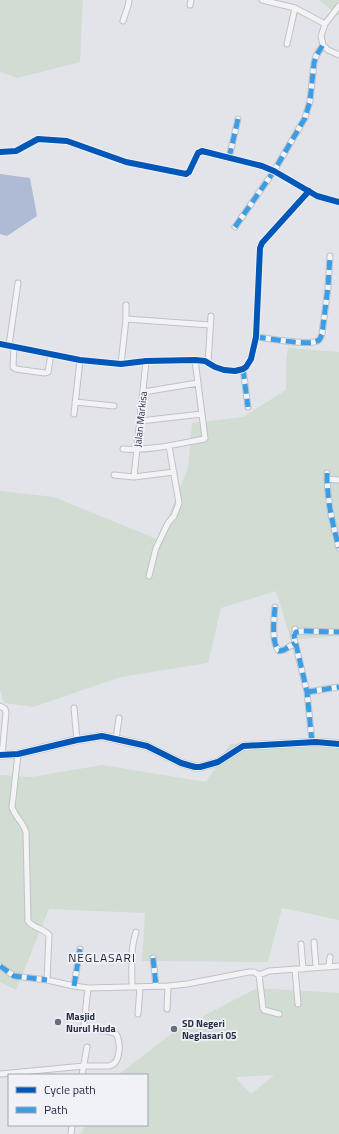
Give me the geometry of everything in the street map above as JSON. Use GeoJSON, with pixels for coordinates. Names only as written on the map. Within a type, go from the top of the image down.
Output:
{"type":"FeatureCollection","features":[{"type":"Feature","properties":{"kind":"street"},"geometry":{"type":"LineString","coordinates":[[123,21],[129,0]]}},
{"type":"Feature","properties":{"kind":"street"},"geometry":{"type":"LineString","coordinates":[[262,0],[275,1],[295,8],[325,24]]}},
{"type":"Feature","properties":{"kind":"street"},"geometry":{"type":"LineString","coordinates":[[235,227],[274,171],[305,118],[310,101],[314,63],[322,44],[321,36],[325,24],[339,6]]}},
{"type":"Feature","properties":{"kind":"street"},"geometry":{"type":"LineString","coordinates":[[287,44],[295,8]]}},
{"type":"Feature","properties":{"kind":"street"},"geometry":{"type":"LineString","coordinates":[[322,44],[328,50],[339,55]]}},
{"type":"Feature","properties":{"kind":"street"},"geometry":{"type":"LineString","coordinates":[[229,158],[238,119]]}},
{"type":"Feature","properties":{"kind":"street"},"geometry":{"type":"LineString","coordinates":[[0,152],[16,151],[38,139],[67,141],[126,162],[186,174],[189,172],[200,152],[252,162],[274,171],[317,196],[339,202]]}},
{"type":"Feature","properties":{"kind":"street"},"geometry":{"type":"LineString","coordinates":[[0,344],[80,360],[121,364],[146,361],[195,360],[208,363],[224,370],[234,371],[243,369],[251,359],[256,337],[260,248],[262,243],[309,191]]}},
{"type":"Feature","properties":{"kind":"street"},"geometry":{"type":"LineString","coordinates":[[256,337],[300,342],[315,342],[320,338],[322,334],[328,287],[330,256]]}},
{"type":"Feature","properties":{"kind":"street"},"geometry":{"type":"LineString","coordinates":[[18,283],[11,346],[13,367],[16,369],[44,373],[48,372],[51,354]]}},
{"type":"Feature","properties":{"kind":"street"},"geometry":{"type":"LineString","coordinates":[[121,364],[126,305]]}},
{"type":"Feature","properties":{"kind":"street"},"geometry":{"type":"LineString","coordinates":[[208,363],[210,316]]}},
{"type":"Feature","properties":{"kind":"street"},"geometry":{"type":"LineString","coordinates":[[126,319],[210,325]]}},
{"type":"Feature","properties":{"kind":"street"},"geometry":{"type":"LineString","coordinates":[[74,414],[80,360]]}},
{"type":"Feature","properties":{"kind":"street"},"geometry":{"type":"LineString","coordinates":[[123,449],[137,450],[169,446],[204,439],[206,437],[195,360]]}},
{"type":"Feature","properties":{"kind":"street","name":"Jalan Markisa"},"geometry":{"type":"LineString","coordinates":[[134,477],[146,361]]}},
{"type":"Feature","properties":{"kind":"street"},"geometry":{"type":"LineString","coordinates":[[243,369],[248,407]]}},
{"type":"Feature","properties":{"kind":"street"},"geometry":{"type":"LineString","coordinates":[[143,392],[198,384]]}},
{"type":"Feature","properties":{"kind":"street"},"geometry":{"type":"LineString","coordinates":[[75,402],[114,406]]}},
{"type":"Feature","properties":{"kind":"street"},"geometry":{"type":"LineString","coordinates":[[140,421],[202,414]]}},
{"type":"Feature","properties":{"kind":"street"},"geometry":{"type":"LineString","coordinates":[[149,576],[156,548],[168,523],[174,516],[178,507],[178,497],[169,446]]}},
{"type":"Feature","properties":{"kind":"street"},"geometry":{"type":"LineString","coordinates":[[114,475],[134,477],[174,472]]}},
{"type":"Feature","properties":{"kind":"street"},"geometry":{"type":"LineString","coordinates":[[327,473],[327,494],[339,548]]}},
{"type":"Feature","properties":{"kind":"street"},"geometry":{"type":"LineString","coordinates":[[327,479],[339,480]]}},
{"type":"Feature","properties":{"kind":"street"},"geometry":{"type":"LineString","coordinates":[[275,607],[274,626],[276,649],[279,651],[284,650],[295,642]]}},
{"type":"Feature","properties":{"kind":"street"},"geometry":{"type":"LineString","coordinates":[[312,742],[307,692],[295,642],[295,631],[339,632]]}},
{"type":"Feature","properties":{"kind":"street"},"geometry":{"type":"LineString","coordinates":[[307,692],[339,687]]}},
{"type":"Feature","properties":{"kind":"street"},"geometry":{"type":"LineString","coordinates":[[0,706],[5,708],[6,712],[1,755],[18,754],[77,740],[102,736],[147,746],[177,761],[196,767],[218,762],[243,746],[312,742],[339,744]]}},
{"type":"Feature","properties":{"kind":"street"},"geometry":{"type":"LineString","coordinates":[[74,708],[77,740]]}},
{"type":"Feature","properties":{"kind":"street"},"geometry":{"type":"LineString","coordinates":[[116,739],[119,718]]}},
{"type":"Feature","properties":{"kind":"street"},"geometry":{"type":"LineString","coordinates":[[18,754],[12,807],[26,832],[28,921],[30,924],[48,933],[49,935],[47,980]]}},
{"type":"Feature","properties":{"kind":"street"},"geometry":{"type":"LineString","coordinates":[[132,987],[133,941],[136,932]]}},
{"type":"Feature","properties":{"kind":"street"},"geometry":{"type":"LineString","coordinates":[[314,942],[316,967]]}},
{"type":"Feature","properties":{"kind":"street"},"geometry":{"type":"LineString","coordinates":[[300,944],[304,969]]}},
{"type":"Feature","properties":{"kind":"street"},"geometry":{"type":"LineString","coordinates":[[74,986],[80,949]]}},
{"type":"Feature","properties":{"kind":"street"},"geometry":{"type":"LineString","coordinates":[[330,957],[330,967]]}},
{"type":"Feature","properties":{"kind":"street"},"geometry":{"type":"LineString","coordinates":[[153,958],[156,986]]}},
{"type":"Feature","properties":{"kind":"street"},"geometry":{"type":"LineString","coordinates":[[0,966],[14,976],[47,980],[88,988],[140,988],[168,986],[187,984],[249,972],[254,972],[259,975]]}},
{"type":"Feature","properties":{"kind":"street"},"geometry":{"type":"LineString","coordinates":[[259,975],[269,971],[339,966]]}},
{"type":"Feature","properties":{"kind":"street"},"geometry":{"type":"LineString","coordinates":[[295,969],[298,1004]]}},
{"type":"Feature","properties":{"kind":"street"},"geometry":{"type":"LineString","coordinates":[[259,975],[264,1010],[279,1014]]}},
{"type":"Feature","properties":{"kind":"street"},"geometry":{"type":"LineString","coordinates":[[167,1009],[168,986]]}},
{"type":"Feature","properties":{"kind":"street"},"geometry":{"type":"LineString","coordinates":[[0,1074],[84,1066],[112,1065],[116,1062],[119,1048],[118,1038],[115,1033],[89,1029],[84,1026],[88,988]]}},
{"type":"Feature","properties":{"kind":"street"},"geometry":{"type":"LineString","coordinates":[[138,1014],[140,988]]}},
{"type":"Feature","properties":{"kind":"street"},"geometry":{"type":"LineString","coordinates":[[82,1074],[87,1047]]}},
{"type":"Feature","properties":{"kind":"shaded area"},"geometry":{"type":"Polygon","coordinates":[[[0,0],[83,0],[80,62],[18,78],[0,72],[0,0]]]}},
{"type":"Feature","properties":{"kind":"shaded area"},"geometry":{"type":"Polygon","coordinates":[[[319,0],[339,0],[339,16],[319,0]]]}},
{"type":"Feature","properties":{"kind":"shaded area"},"geometry":{"type":"Polygon","coordinates":[[[288,348],[339,352],[339,626],[336,636],[291,640],[276,591],[221,608],[208,663],[121,677],[33,707],[4,703],[0,690],[0,491],[54,497],[159,540],[188,468],[192,423],[243,417],[286,390],[286,359],[288,348]]]}},
{"type":"Feature","properties":{"kind":"shaded area"},"geometry":{"type":"Polygon","coordinates":[[[339,739],[339,920],[282,908],[268,962],[142,961],[145,913],[49,909],[16,990],[0,982],[0,775],[32,777],[102,765],[206,782],[230,744],[339,739]]]}},
{"type":"Feature","properties":{"kind":"shaded area"},"geometry":{"type":"Polygon","coordinates":[[[257,988],[339,993],[339,1134],[80,1134],[85,1126],[148,1126],[148,1074],[119,1074],[175,1031],[257,988]],[[274,1075],[236,1077],[251,1094],[274,1075]]]}},
{"type":"Feature","properties":{"kind":"water"},"geometry":{"type":"Polygon","coordinates":[[[0,174],[30,178],[37,216],[7,236],[0,234],[0,174]]]}},
{"type":"Feature","properties":{"kind":"marked path"},"geometry":{"type":"LineString","coordinates":[[235,227],[274,171],[305,118],[310,101],[314,63],[316,56],[323,45]]}},
{"type":"Feature","properties":{"kind":"marked path"},"geometry":{"type":"LineString","coordinates":[[229,158],[238,119]]}},
{"type":"Feature","properties":{"kind":"marked path"},"geometry":{"type":"LineString","coordinates":[[256,337],[307,343],[314,342],[321,338],[328,287],[330,256]]}},
{"type":"Feature","properties":{"kind":"marked path"},"geometry":{"type":"LineString","coordinates":[[243,369],[248,407]]}},
{"type":"Feature","properties":{"kind":"marked path"},"geometry":{"type":"LineString","coordinates":[[327,473],[330,511],[339,548]]}},
{"type":"Feature","properties":{"kind":"marked path"},"geometry":{"type":"LineString","coordinates":[[275,607],[274,637],[276,648],[279,651],[284,650],[295,643]]}},
{"type":"Feature","properties":{"kind":"marked path"},"geometry":{"type":"LineString","coordinates":[[312,742],[307,692],[294,636],[296,632],[303,631],[339,632]]}},
{"type":"Feature","properties":{"kind":"marked path"},"geometry":{"type":"LineString","coordinates":[[307,692],[339,687]]}},
{"type":"Feature","properties":{"kind":"marked path"},"geometry":{"type":"LineString","coordinates":[[74,986],[80,949]]}},
{"type":"Feature","properties":{"kind":"marked path"},"geometry":{"type":"LineString","coordinates":[[153,958],[156,986]]}},
{"type":"Feature","properties":{"kind":"marked path"},"geometry":{"type":"LineString","coordinates":[[0,966],[14,976],[47,980]]}},
{"type":"Feature","properties":{"kind":"cycle path"},"geometry":{"type":"LineString","coordinates":[[0,152],[16,151],[38,139],[67,141],[126,162],[186,174],[189,172],[198,153],[202,151],[262,166],[274,171],[317,196],[339,202]]}},
{"type":"Feature","properties":{"kind":"cycle path"},"geometry":{"type":"LineString","coordinates":[[0,344],[80,360],[121,364],[146,361],[195,360],[205,361],[224,370],[235,371],[243,369],[251,359],[256,337],[260,248],[262,243],[309,191]]}},
{"type":"Feature","properties":{"kind":"cycle path"},"geometry":{"type":"LineString","coordinates":[[0,755],[18,754],[77,740],[102,736],[147,746],[181,763],[200,767],[218,762],[243,746],[316,742],[339,744]]}},
{"type":"Feature","properties":{"kind":"place","name":"Masjid Nurul Huda"},"geometry":{"type":"Point","coordinates":[58,1022]}},
{"type":"Feature","properties":{"kind":"place","name":"SD Negeri Neglasari 05"},"geometry":{"type":"Point","coordinates":[174,1029]}},
{"type":"Feature","properties":{"kind":"district","name":"NEGLASARI"},"geometry":{"type":"Point","coordinates":[102,958]}}]}
